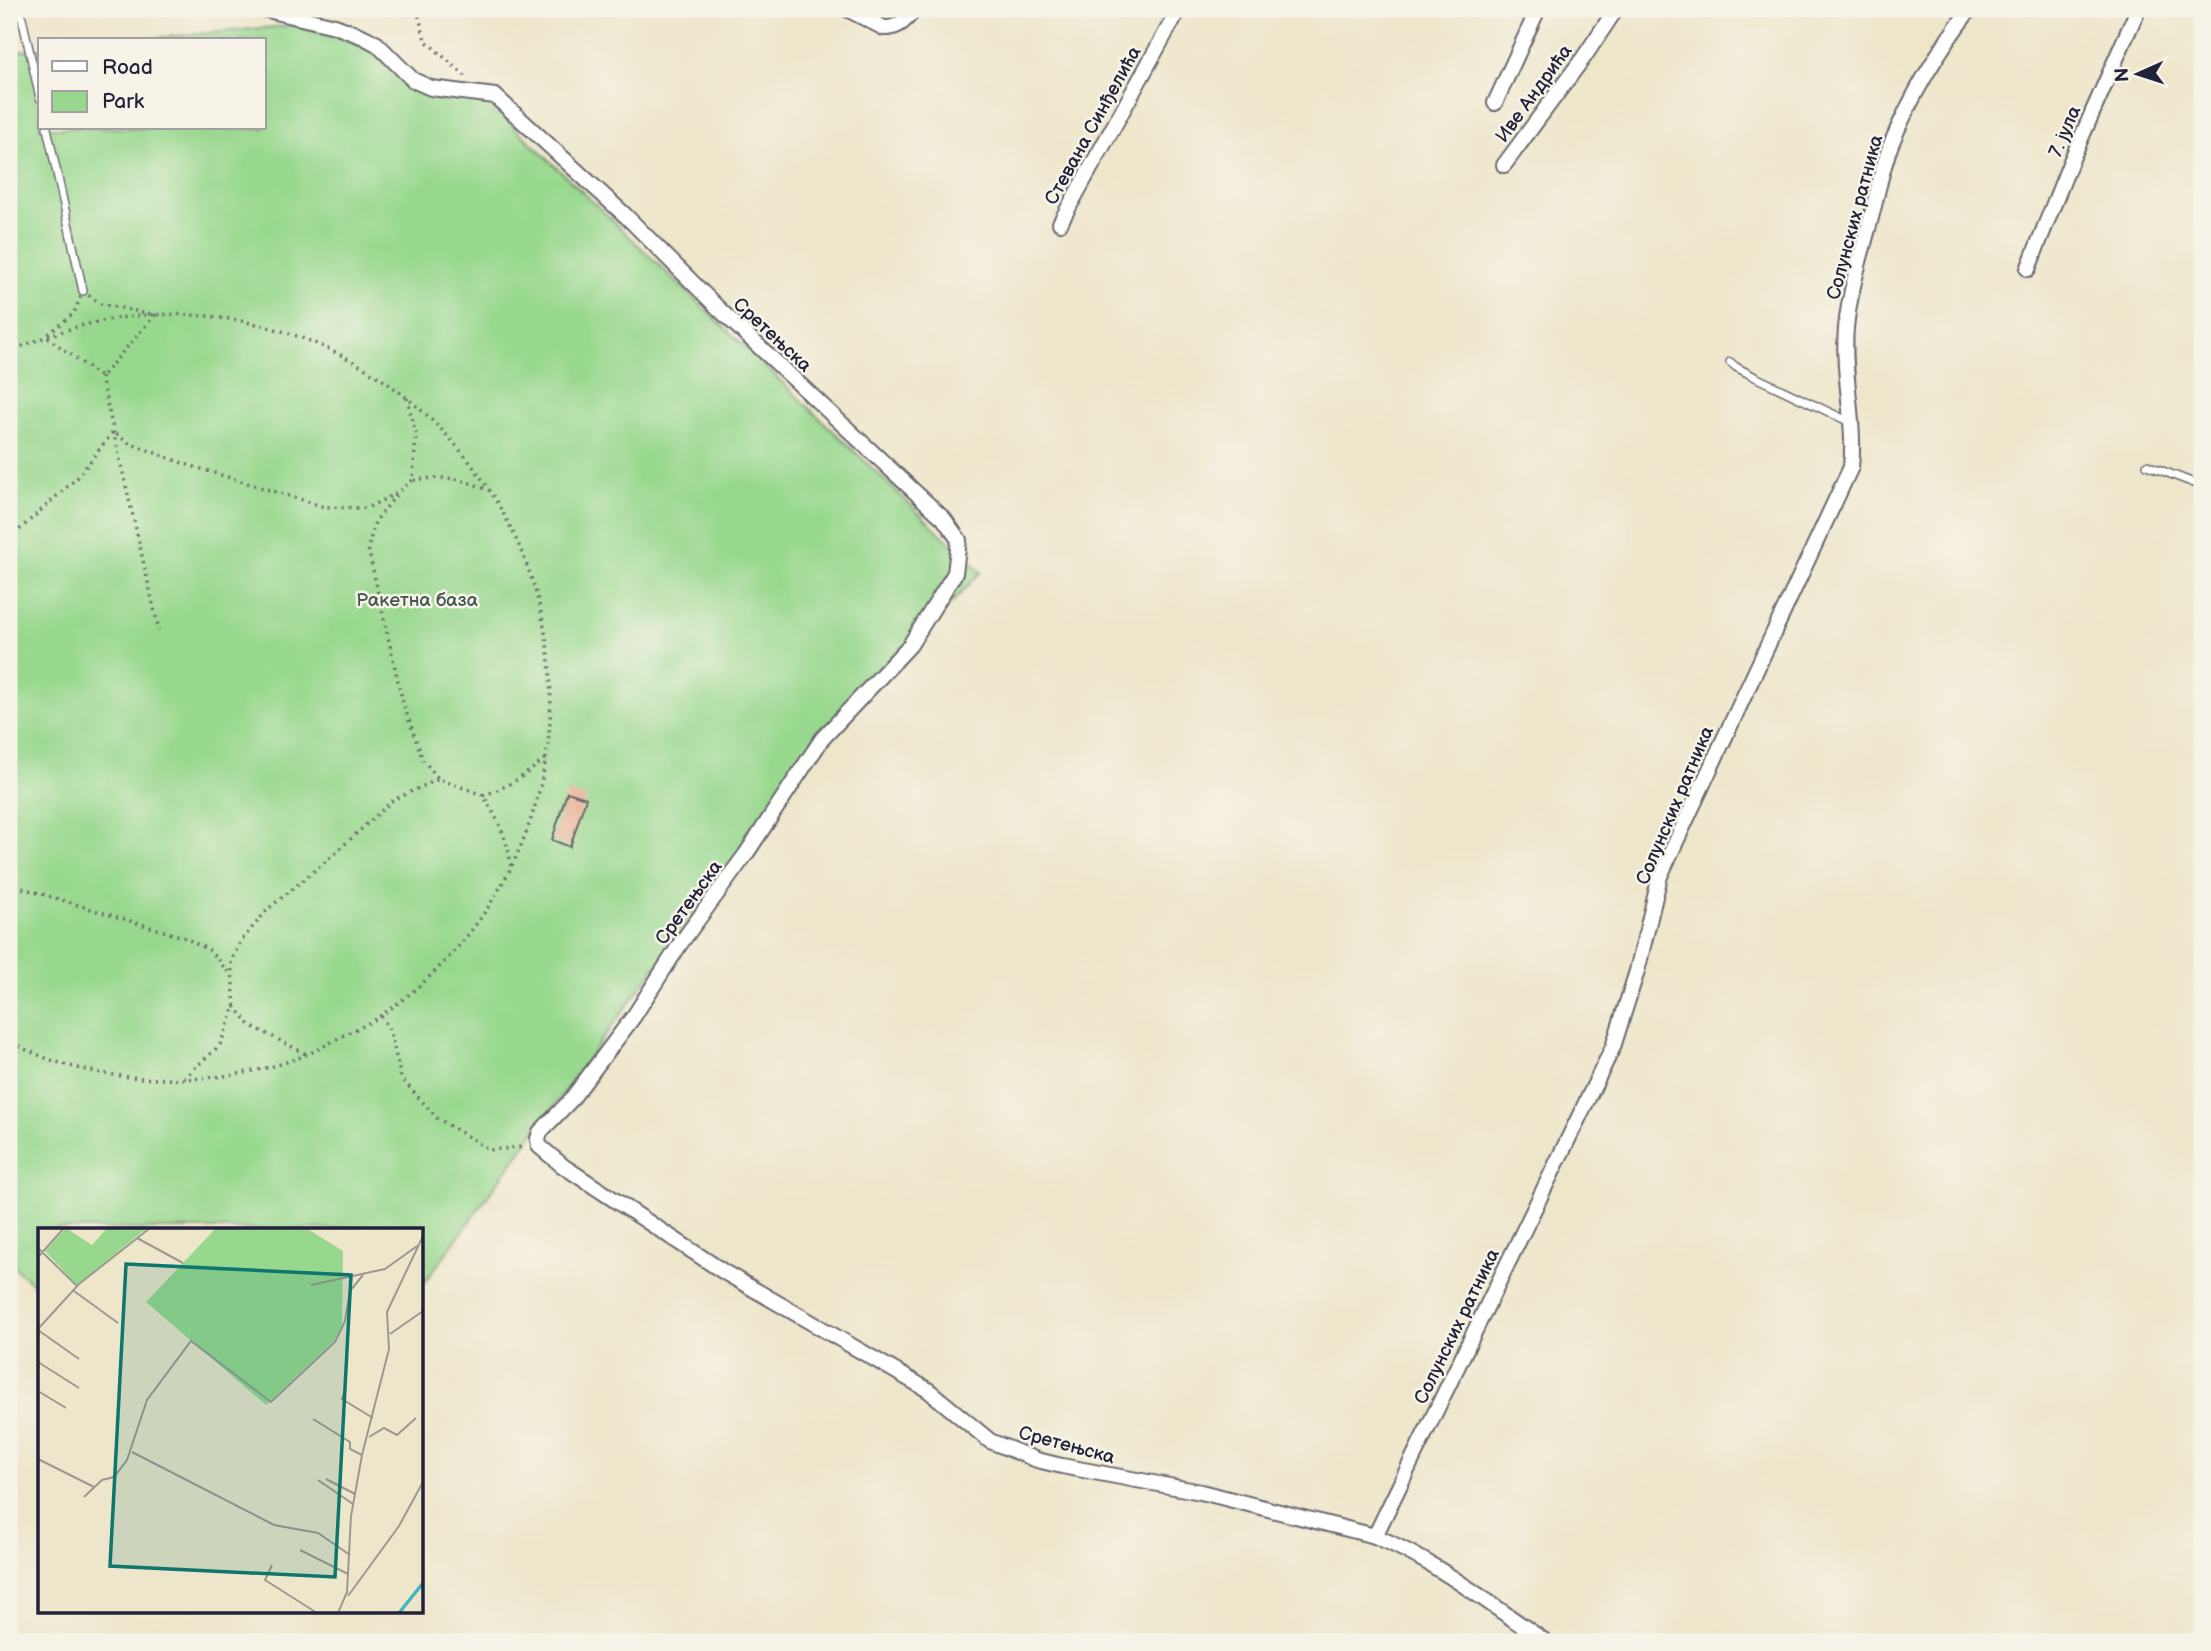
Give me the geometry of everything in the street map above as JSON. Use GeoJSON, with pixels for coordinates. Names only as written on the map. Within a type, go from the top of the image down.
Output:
{"type":"FeatureCollection","features":[{"type":"Feature","properties":{"kind":"street"},"geometry":{"type":"LineString","coordinates":[[263,9],[335,26],[364,37],[377,44],[413,80],[431,88],[485,94]]}},
{"type":"Feature","properties":{"kind":"street"},"geometry":{"type":"LineString","coordinates":[[847,9],[884,28],[906,20],[915,9]]}},
{"type":"Feature","properties":{"kind":"street","name":"Стевана Синђелића"},"geometry":{"type":"LineString","coordinates":[[1060,223],[1179,9]]}},
{"type":"Feature","properties":{"kind":"street"},"geometry":{"type":"LineString","coordinates":[[1495,103],[1538,9]]}},
{"type":"Feature","properties":{"kind":"street","name":"Иве Андрића"},"geometry":{"type":"LineString","coordinates":[[1504,165],[1616,9]]}},
{"type":"Feature","properties":{"kind":"street","name":"Солунских ратника"},"geometry":{"type":"LineString","coordinates":[[1375,1536],[1613,1047],[1637,971],[1660,876],[1851,467],[1853,450],[1845,371],[1852,288],[1891,144],[1919,86],[1970,9]]}},
{"type":"Feature","properties":{"kind":"street","name":"7. јула"},"geometry":{"type":"LineString","coordinates":[[2028,269],[2138,9]]}},
{"type":"Feature","properties":{"kind":"street","name":"Сретењска"},"geometry":{"type":"LineString","coordinates":[[485,94],[495,96],[626,216],[721,311],[944,519],[958,540],[955,573],[910,645],[822,738],[746,854],[680,944],[634,1016],[570,1101],[540,1132],[539,1146],[563,1166],[724,1272],[928,1390],[990,1441],[1037,1460],[1201,1492],[1375,1536]]}},
{"type":"Feature","properties":{"kind":"street"},"geometry":{"type":"LineString","coordinates":[[1375,1536],[1402,1547],[1432,1565],[1546,1642]]}},
{"type":"Feature","properties":{"kind":"lane"},"geometry":{"type":"LineString","coordinates":[[20,9],[38,89]]}},
{"type":"Feature","properties":{"kind":"lane"},"geometry":{"type":"LineString","coordinates":[[47,130],[83,291]]}},
{"type":"Feature","properties":{"kind":"lane"},"geometry":{"type":"LineString","coordinates":[[1730,362],[1755,377],[1850,422]]}},
{"type":"Feature","properties":{"kind":"lane"},"geometry":{"type":"LineString","coordinates":[[2147,465],[2202,485]]}},
{"type":"Feature","properties":{"kind":"path"},"geometry":{"type":"LineString","coordinates":[[416,9],[425,40],[485,94]]}},
{"type":"Feature","properties":{"kind":"path"},"geometry":{"type":"LineString","coordinates":[[46,336],[74,313],[83,291],[101,304],[155,315]]}},
{"type":"Feature","properties":{"kind":"path"},"geometry":{"type":"LineString","coordinates":[[101,377],[155,315]]}},
{"type":"Feature","properties":{"kind":"path"},"geometry":{"type":"LineString","coordinates":[[9,352],[46,336],[118,318],[155,315],[209,317],[275,330],[314,343],[363,367],[407,398],[453,441],[492,491],[518,540],[537,592],[548,647],[552,702],[547,758],[533,815],[511,869],[477,925],[442,965],[381,1016],[307,1054],[246,1072],[183,1080],[117,1076],[53,1061],[9,1042]]}},
{"type":"Feature","properties":{"kind":"path"},"geometry":{"type":"LineString","coordinates":[[46,336],[101,377],[159,630]]}},
{"type":"Feature","properties":{"kind":"path"},"geometry":{"type":"LineString","coordinates":[[407,398],[416,434],[413,480]]}},
{"type":"Feature","properties":{"kind":"path"},"geometry":{"type":"LineString","coordinates":[[113,432],[129,443],[185,464],[326,507],[367,508],[397,493],[413,480],[440,476],[466,479],[492,491]]}},
{"type":"Feature","properties":{"kind":"path"},"geometry":{"type":"LineString","coordinates":[[9,539],[77,478],[113,432]]}},
{"type":"Feature","properties":{"kind":"path"},"geometry":{"type":"LineString","coordinates":[[397,493],[375,522],[368,548],[403,704],[423,760],[439,779],[483,795],[518,780],[547,758]]}},
{"type":"Feature","properties":{"kind":"path"},"geometry":{"type":"LineString","coordinates":[[183,1080],[220,1045],[235,1006],[231,961],[241,941],[268,909],[331,857],[393,800],[439,779]]}},
{"type":"Feature","properties":{"kind":"path"},"geometry":{"type":"LineString","coordinates":[[483,795],[502,826],[509,849],[511,869]]}},
{"type":"Feature","properties":{"kind":"path"},"geometry":{"type":"LineString","coordinates":[[9,884],[183,937],[209,950],[231,975]]}},
{"type":"Feature","properties":{"kind":"path"},"geometry":{"type":"LineString","coordinates":[[235,1006],[250,1025],[307,1054]]}},
{"type":"Feature","properties":{"kind":"path"},"geometry":{"type":"LineString","coordinates":[[381,1016],[390,1031],[401,1078],[437,1118],[490,1150],[539,1146]]}},
{"type":"Feature","properties":{"kind":"green space","name":"Ракетна база"},"geometry":{"type":"Polygon","coordinates":[[[296,25],[366,47],[419,93],[489,103],[981,572],[822,739],[424,1283],[424,1228],[38,1228],[38,1288],[9,1263],[9,52],[38,49],[38,130],[266,130],[266,38],[154,38],[296,25]]]}},
{"type":"Feature","properties":{"kind":"building"},"geometry":{"type":"Polygon","coordinates":[[[567,792],[586,798],[570,847],[552,840],[567,792]]]}}]}
